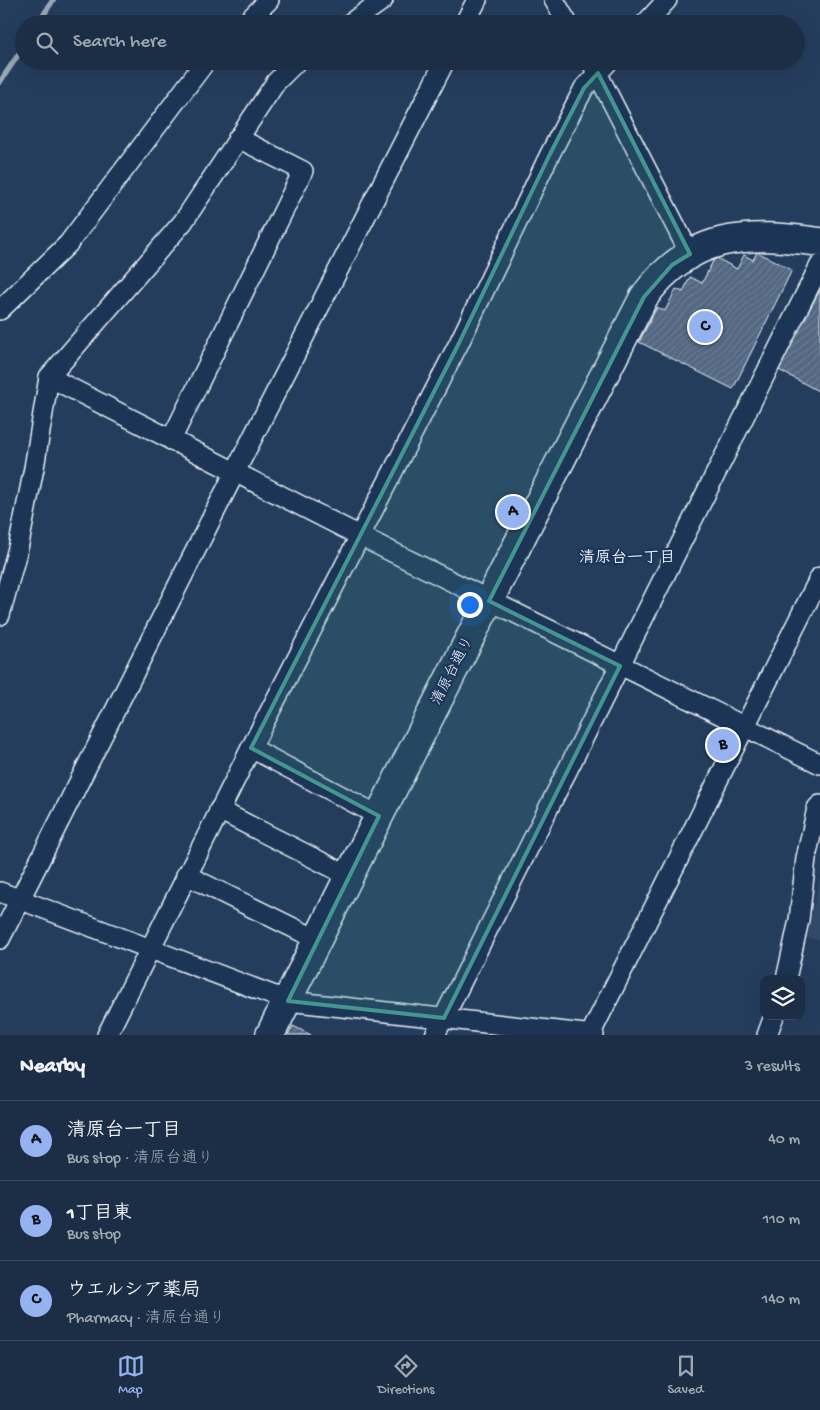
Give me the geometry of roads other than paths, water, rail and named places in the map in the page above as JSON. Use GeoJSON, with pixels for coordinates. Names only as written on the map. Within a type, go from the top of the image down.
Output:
{"type":"FeatureCollection","features":[{"type":"Feature","properties":{"kind":"street"},"geometry":{"type":"LineString","coordinates":[[254,15],[269,0]]}},
{"type":"Feature","properties":{"kind":"street"},"geometry":{"type":"LineString","coordinates":[[362,15],[383,0]]}},
{"type":"Feature","properties":{"kind":"street"},"geometry":{"type":"LineString","coordinates":[[469,15],[477,0]]}},
{"type":"Feature","properties":{"kind":"street"},"geometry":{"type":"LineString","coordinates":[[554,0],[563,15]]}},
{"type":"Feature","properties":{"kind":"street"},"geometry":{"type":"LineString","coordinates":[[654,15],[668,0]]}},
{"type":"Feature","properties":{"kind":"street"},"geometry":{"type":"LineString","coordinates":[[0,310],[68,244],[199,70]]}},
{"type":"Feature","properties":{"kind":"street"},"geometry":{"type":"LineString","coordinates":[[0,615],[19,544],[34,468],[48,377],[183,222],[276,82],[288,70]]}},
{"type":"Feature","properties":{"kind":"street"},"geometry":{"type":"LineString","coordinates":[[0,939],[440,70]]}},
{"type":"Feature","properties":{"kind":"street"},"geometry":{"type":"LineString","coordinates":[[107,1035],[219,810],[459,343],[550,154],[584,88],[596,70]]}},
{"type":"Feature","properties":{"kind":"street"},"geometry":{"type":"LineString","coordinates":[[601,70],[690,254]]}},
{"type":"Feature","properties":{"kind":"street"},"geometry":{"type":"LineString","coordinates":[[171,440],[303,171],[238,138]]}},
{"type":"Feature","properties":{"kind":"street","name":"清原台通り"},"geometry":{"type":"LineString","coordinates":[[270,1035],[644,297],[655,281],[690,254],[708,245],[730,239],[782,237],[820,242]]}},
{"type":"Feature","properties":{"kind":"street"},"geometry":{"type":"LineString","coordinates":[[435,1035],[820,265]]}},
{"type":"Feature","properties":{"kind":"street"},"geometry":{"type":"LineString","coordinates":[[48,377],[489,601],[820,764]]}},
{"type":"Feature","properties":{"kind":"street"},"geometry":{"type":"LineString","coordinates":[[0,892],[288,1001],[592,1035],[820,577]]}},
{"type":"Feature","properties":{"kind":"street"},"geometry":{"type":"LineString","coordinates":[[251,748],[380,816]]}},
{"type":"Feature","properties":{"kind":"street"},"geometry":{"type":"LineString","coordinates":[[787,975],[799,920],[806,858],[817,808],[820,805]]}},
{"type":"Feature","properties":{"kind":"street"},"geometry":{"type":"LineString","coordinates":[[219,810],[350,876]]}},
{"type":"Feature","properties":{"kind":"street"},"geometry":{"type":"LineString","coordinates":[[186,875],[318,940]]}},
{"type":"Feature","properties":{"kind":"street"},"geometry":{"type":"LineString","coordinates":[[767,1035],[773,1020]]}},
{"type":"Feature","properties":{"kind":"waterway"},"geometry":{"type":"LineString","coordinates":[[44,15],[53,0]]}},
{"type":"Feature","properties":{"kind":"waterway"},"geometry":{"type":"LineString","coordinates":[[0,82],[15,60]]}},
{"type":"Feature","properties":{"kind":"place","name":"ウエルシア薬局"},"geometry":{"type":"Point","coordinates":[705,327]}},
{"type":"Feature","properties":{"kind":"place","name":"清原台一丁目"},"geometry":{"type":"Point","coordinates":[513,512]}},
{"type":"Feature","properties":{"kind":"place","name":"1丁目東"},"geometry":{"type":"Point","coordinates":[723,745]}},
{"type":"Feature","properties":{"kind":"district","name":"清原台一丁目"},"geometry":{"type":"Point","coordinates":[627,559]}}]}
